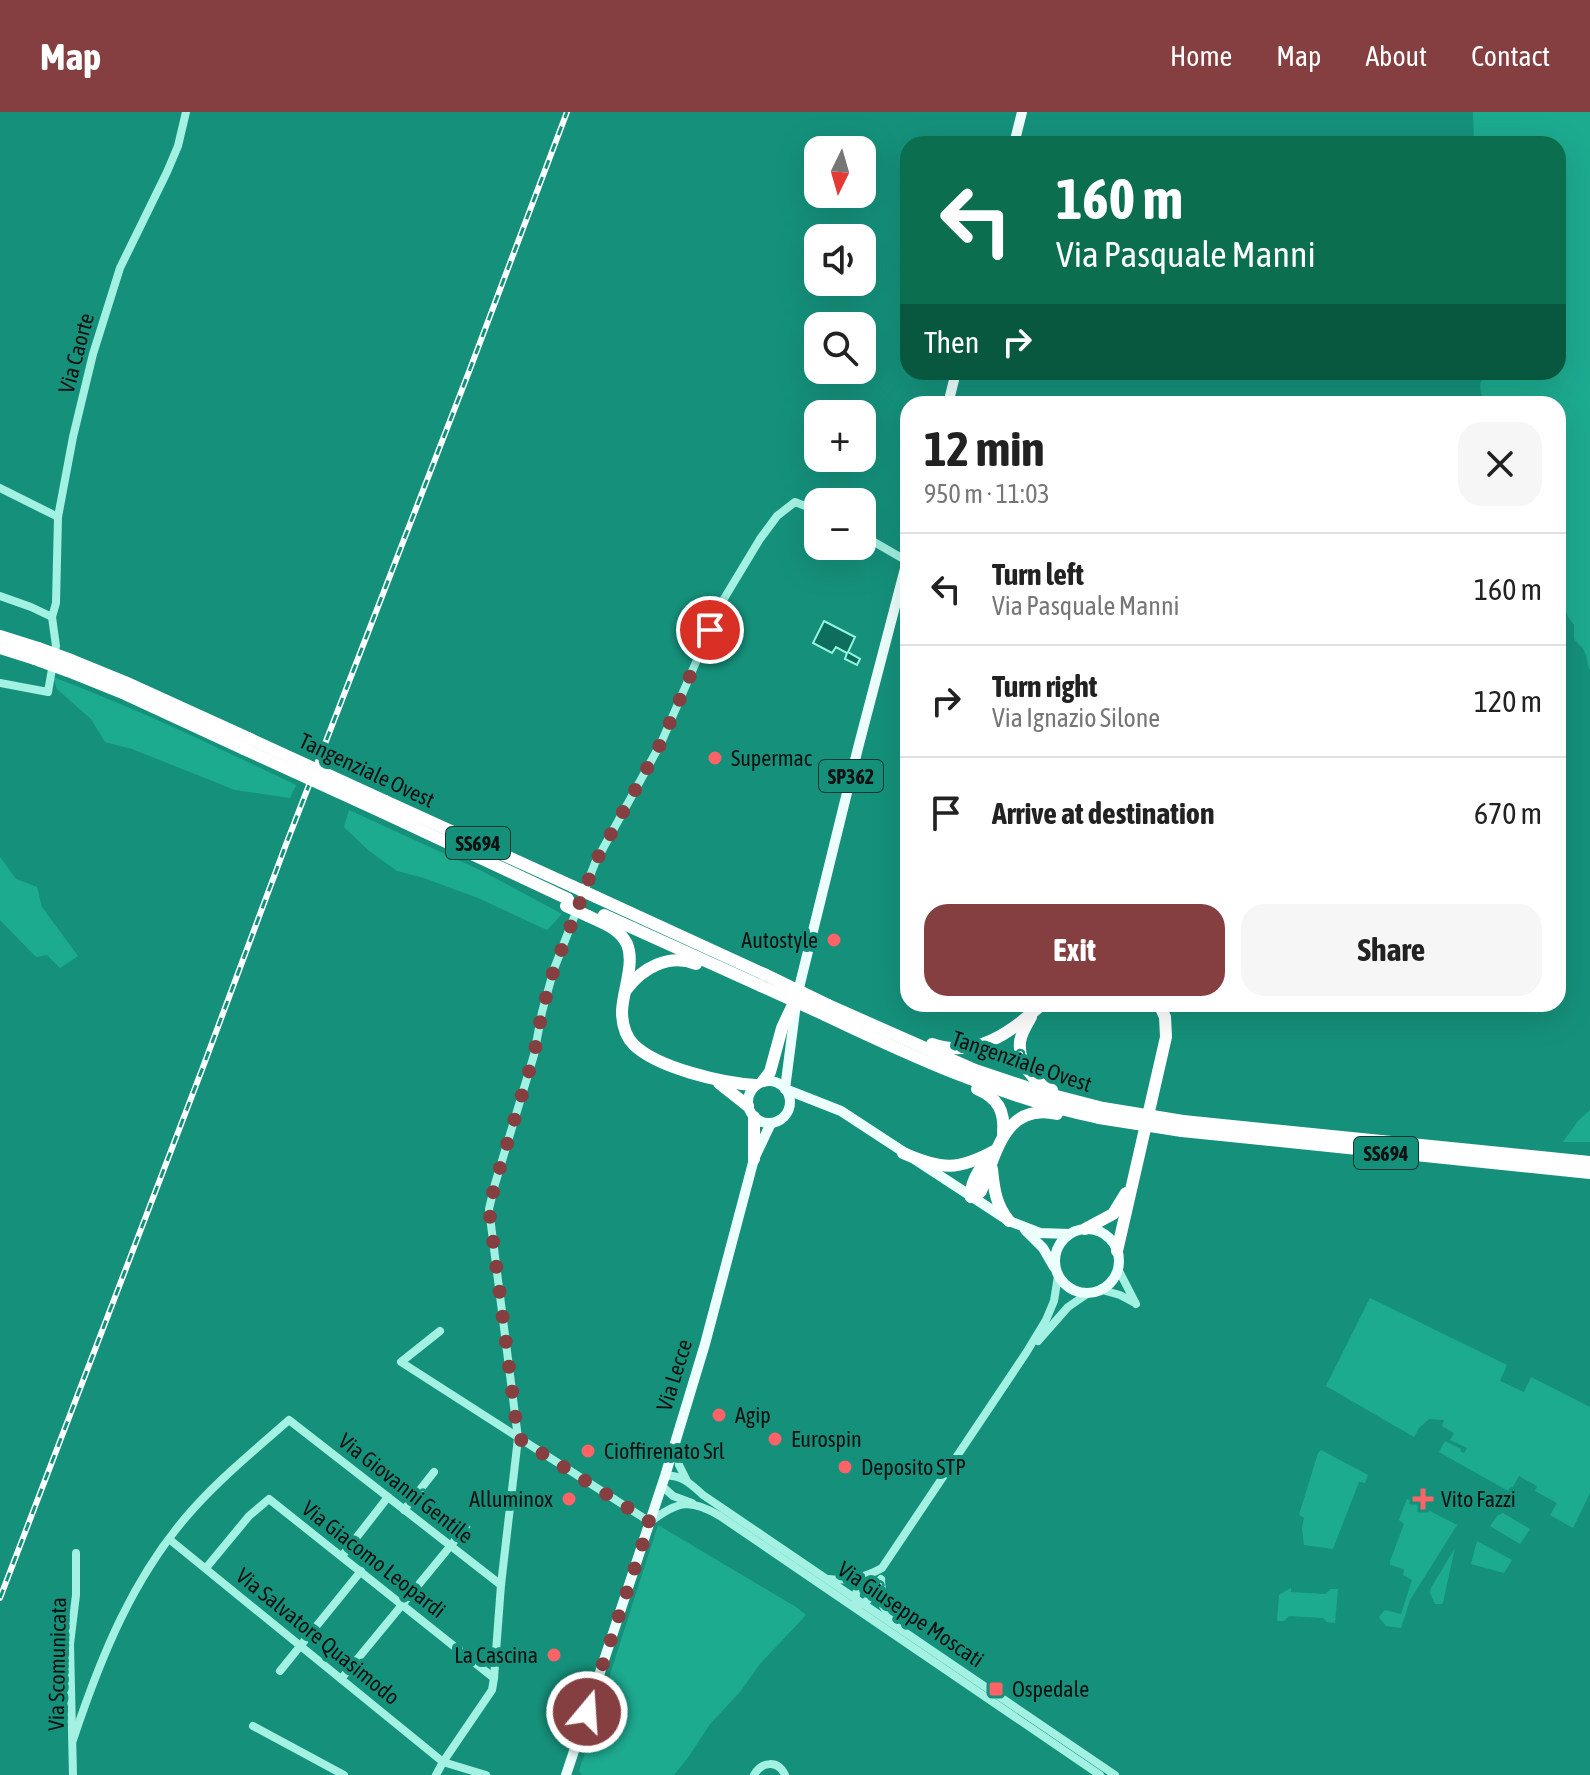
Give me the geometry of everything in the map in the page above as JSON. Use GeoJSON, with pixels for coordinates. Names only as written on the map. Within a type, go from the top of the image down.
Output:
{"type":"FeatureCollection","features":[{"type":"Feature","properties":{"kind":"highway","name":"Tangenziale Ovest"},"geometry":{"type":"LineString","coordinates":[[0,636],[383,806],[591,907],[827,1010],[864,1034],[1016,1096],[1072,1113],[1099,1111]]}},
{"type":"Feature","properties":{"kind":"highway","name":"Tangenziale Ovest"},"geometry":{"type":"LineString","coordinates":[[0,648],[36,653]]}},
{"type":"Feature","properties":{"kind":"highway","name":"Tangenziale Ovest"},"geometry":{"type":"LineString","coordinates":[[383,806],[528,881],[531,889],[569,897]]}},
{"type":"Feature","properties":{"kind":"highway"},"geometry":{"type":"LineString","coordinates":[[569,897],[591,907],[625,940],[629,960],[622,1020],[628,1038],[634,1044],[666,1064],[732,1083],[759,1083],[770,1072],[779,1039],[797,996]]}},
{"type":"Feature","properties":{"kind":"highway"},"geometry":{"type":"LineString","coordinates":[[624,993],[639,975],[670,960],[690,961],[745,983],[759,981]]}},
{"type":"Feature","properties":{"kind":"highway","name":"Tangenziale Ovest"},"geometry":{"type":"LineString","coordinates":[[827,1010],[850,1015],[975,1070],[1133,1125],[1183,1126],[1590,1162]]}},
{"type":"Feature","properties":{"kind":"highway"},"geometry":{"type":"LineString","coordinates":[[850,1015],[937,1046],[961,1049],[994,1039],[1033,1012]]}},
{"type":"Feature","properties":{"kind":"highway"},"geometry":{"type":"LineString","coordinates":[[1003,1133],[1014,1123],[1036,1113],[1048,1112],[1093,1121],[1099,1111],[1091,1102],[1039,1084],[1027,1069],[1021,1055],[1020,1041],[1036,1012]]}},
{"type":"Feature","properties":{"kind":"highway"},"geometry":{"type":"LineString","coordinates":[[1117,1251],[1166,1037],[1163,1012]]}},
{"type":"Feature","properties":{"kind":"highway"},"geometry":{"type":"LineString","coordinates":[[864,1034],[869,1041],[989,1094],[996,1102],[1003,1114],[1003,1133],[981,1191],[971,1197],[971,1187],[984,1163],[996,1150]]}},
{"type":"Feature","properties":{"kind":"highway"},"geometry":{"type":"LineString","coordinates":[[713,1079],[751,1111],[754,1159]]}},
{"type":"Feature","properties":{"kind":"highway","name":"Tangenziale Ovest"},"geometry":{"type":"LineString","coordinates":[[1183,1126],[1590,1173]]}},
{"type":"Feature","properties":{"kind":"highway"},"geometry":{"type":"LineString","coordinates":[[903,1153],[928,1163],[949,1166],[976,1161],[996,1150]]}},
{"type":"Feature","properties":{"kind":"highway"},"geometry":{"type":"LineString","coordinates":[[992,1165],[993,1189],[1009,1221]]}},
{"type":"Feature","properties":{"kind":"highway"},"geometry":{"type":"LineString","coordinates":[[1085,1229],[1113,1214],[1133,1179]]}},
{"type":"Feature","properties":{"kind":"main road"},"geometry":{"type":"LineString","coordinates":[[1016,136],[1022,112]]}},
{"type":"Feature","properties":{"kind":"main road","name":"SP362"},"geometry":{"type":"LineString","coordinates":[[797,996],[900,589]]}},
{"type":"Feature","properties":{"kind":"main road"},"geometry":{"type":"LineString","coordinates":[[788,1111],[790,1099],[785,1089],[797,996]]}},
{"type":"Feature","properties":{"kind":"main road"},"geometry":{"type":"LineString","coordinates":[[841,1111],[815,1104],[802,1105],[771,1123],[758,1121],[751,1111],[749,1094],[759,1083],[775,1082],[841,1111],[1023,1228],[1040,1233],[1069,1234],[1085,1229],[1108,1237],[1117,1251],[1118,1269],[1109,1285],[1102,1290],[1078,1293],[1070,1289],[1056,1273],[1043,1248],[1023,1228]]}},
{"type":"Feature","properties":{"kind":"main road","name":"Via Lecce"},"geometry":{"type":"LineString","coordinates":[[566,1775],[664,1481],[705,1344],[754,1159],[771,1123]]}},
{"type":"Feature","properties":{"kind":"main road"},"geometry":{"type":"LineString","coordinates":[[1056,1273],[1055,1253],[1069,1234]]}},
{"type":"Feature","properties":{"kind":"street","name":"Via Caorte"},"geometry":{"type":"LineString","coordinates":[[0,683],[48,692],[56,646],[52,617],[56,603],[58,517],[86,382],[120,268],[178,146],[186,112]]}},
{"type":"Feature","properties":{"kind":"street"},"geometry":{"type":"LineString","coordinates":[[0,488],[58,517]]}},
{"type":"Feature","properties":{"kind":"street"},"geometry":{"type":"LineString","coordinates":[[436,1775],[492,1690],[494,1678],[518,1438],[489,1209],[534,1055],[554,969],[596,861],[661,743],[722,602],[777,516],[795,502],[804,506]]}},
{"type":"Feature","properties":{"kind":"street"},"geometry":{"type":"LineString","coordinates":[[876,542],[900,555]]}},
{"type":"Feature","properties":{"kind":"street"},"geometry":{"type":"LineString","coordinates":[[0,596],[52,617]]}},
{"type":"Feature","properties":{"kind":"street"},"geometry":{"type":"LineString","coordinates":[[779,1039],[786,1041],[789,1061]]}},
{"type":"Feature","properties":{"kind":"street"},"geometry":{"type":"LineString","coordinates":[[1102,1290],[1136,1304],[1118,1269]]}},
{"type":"Feature","properties":{"kind":"street"},"geometry":{"type":"LineString","coordinates":[[827,1579],[849,1580],[868,1576],[882,1568],[1026,1353],[1054,1301],[1056,1273]]}},
{"type":"Feature","properties":{"kind":"street"},"geometry":{"type":"LineString","coordinates":[[1026,1353],[1068,1307],[1087,1294]]}},
{"type":"Feature","properties":{"kind":"street"},"geometry":{"type":"LineString","coordinates":[[440,1331],[401,1362],[650,1522],[675,1506],[692,1503]]}},
{"type":"Feature","properties":{"kind":"street","name":"Via Giovanni Gentile"},"geometry":{"type":"LineString","coordinates":[[169,1539],[194,1507],[289,1420],[501,1585]]}},
{"type":"Feature","properties":{"kind":"street"},"geometry":{"type":"LineString","coordinates":[[676,1439],[679,1465],[688,1481]]}},
{"type":"Feature","properties":{"kind":"street"},"geometry":{"type":"LineString","coordinates":[[404,1510],[434,1472]]}},
{"type":"Feature","properties":{"kind":"street","name":"Via Giuseppe Moscati"},"geometry":{"type":"LineString","coordinates":[[1100,1775],[858,1603],[827,1579],[703,1495],[688,1481],[673,1475],[664,1481],[673,1496],[703,1506],[720,1516],[858,1603],[895,1626],[1115,1775]]}},
{"type":"Feature","properties":{"kind":"street"},"geometry":{"type":"LineString","coordinates":[[342,1556],[388,1497]]}},
{"type":"Feature","properties":{"kind":"street","name":"Via Giacomo Leopardi"},"geometry":{"type":"LineString","coordinates":[[206,1568],[249,1516],[269,1499],[494,1678]]}},
{"type":"Feature","properties":{"kind":"street"},"geometry":{"type":"LineString","coordinates":[[341,1679],[466,1527]]}},
{"type":"Feature","properties":{"kind":"street"},"geometry":{"type":"LineString","coordinates":[[73,1740],[105,1650],[129,1601],[169,1539]]}},
{"type":"Feature","properties":{"kind":"street","name":"Via Salvatore Quasimodo"},"geometry":{"type":"LineString","coordinates":[[169,1539],[443,1762]]}},
{"type":"Feature","properties":{"kind":"street","name":"Via Scomunicata"},"geometry":{"type":"LineString","coordinates":[[73,1775],[70,1644],[76,1595],[76,1553]]}},
{"type":"Feature","properties":{"kind":"street"},"geometry":{"type":"LineString","coordinates":[[882,1568],[883,1606],[895,1626]]}},
{"type":"Feature","properties":{"kind":"street"},"geometry":{"type":"LineString","coordinates":[[280,1671],[361,1571]]}},
{"type":"Feature","properties":{"kind":"street"},"geometry":{"type":"LineString","coordinates":[[868,1576],[856,1593],[858,1603],[874,1593],[881,1579]]}},
{"type":"Feature","properties":{"kind":"street"},"geometry":{"type":"LineString","coordinates":[[253,1726],[344,1775]]}},
{"type":"Feature","properties":{"kind":"street"},"geometry":{"type":"LineString","coordinates":[[443,1762],[486,1775]]}},
{"type":"Feature","properties":{"kind":"street"},"geometry":{"type":"LineString","coordinates":[[754,1775],[758,1768],[768,1764],[779,1766],[785,1775]]}},
{"type":"Feature","properties":{"kind":"green space"},"geometry":{"type":"Polygon","coordinates":[[[1473,112],[1590,112],[1590,670],[1585,653],[1574,639],[1574,625],[1566,610],[1566,396],[1482,396],[1481,391],[1482,380],[1566,380],[1566,136],[1474,136],[1473,112]]]}},
{"type":"Feature","properties":{"kind":"green space"},"geometry":{"type":"Polygon","coordinates":[[[53,677],[206,742],[296,785],[290,798],[235,790],[132,749],[105,742],[91,719],[57,689],[53,677]]]}},
{"type":"Feature","properties":{"kind":"green space"},"geometry":{"type":"Polygon","coordinates":[[[349,810],[484,872],[562,914],[547,930],[478,898],[397,871],[344,827],[349,810]]]}},
{"type":"Feature","properties":{"kind":"green space"},"geometry":{"type":"Polygon","coordinates":[[[0,857],[16,879],[37,887],[42,907],[78,956],[60,968],[47,955],[36,957],[0,920],[0,857]]]}},
{"type":"Feature","properties":{"kind":"green space"},"geometry":{"type":"Polygon","coordinates":[[[1590,1110],[1590,1142],[1563,1142],[1578,1121],[1590,1110]]]}},
{"type":"Feature","properties":{"kind":"green space"},"geometry":{"type":"Polygon","coordinates":[[[1370,1298],[1507,1365],[1500,1381],[1524,1392],[1531,1377],[1590,1407],[1590,1493],[1573,1528],[1550,1515],[1557,1503],[1535,1491],[1537,1486],[1519,1476],[1510,1492],[1439,1452],[1445,1441],[1464,1453],[1467,1448],[1450,1440],[1454,1433],[1442,1426],[1444,1420],[1429,1419],[1414,1437],[1326,1386],[1370,1298]]]}},
{"type":"Feature","properties":{"kind":"green space"},"geometry":{"type":"Polygon","coordinates":[[[1321,1450],[1368,1475],[1365,1483],[1359,1482],[1333,1549],[1304,1545],[1304,1518],[1299,1515],[1321,1450]]]}},
{"type":"Feature","properties":{"kind":"green space"},"geometry":{"type":"Polygon","coordinates":[[[1407,1499],[1457,1525],[1410,1600],[1401,1628],[1386,1626],[1379,1617],[1385,1610],[1401,1614],[1412,1580],[1403,1575],[1404,1569],[1390,1565],[1404,1524],[1399,1520],[1407,1499]]]}},
{"type":"Feature","properties":{"kind":"green space"},"geometry":{"type":"Polygon","coordinates":[[[1503,1513],[1530,1529],[1520,1544],[1490,1526],[1503,1513]]]}},
{"type":"Feature","properties":{"kind":"green space"},"geometry":{"type":"Polygon","coordinates":[[[658,1525],[806,1615],[710,1724],[674,1775],[582,1775],[579,1771],[658,1525]]]}},
{"type":"Feature","properties":{"kind":"green space"},"geometry":{"type":"Polygon","coordinates":[[[1477,1541],[1512,1560],[1504,1573],[1471,1564],[1477,1541]]]}},
{"type":"Feature","properties":{"kind":"green space"},"geometry":{"type":"Polygon","coordinates":[[[1455,1548],[1443,1602],[1435,1604],[1431,1588],[1455,1548]]]}},
{"type":"Feature","properties":{"kind":"green space"},"geometry":{"type":"Polygon","coordinates":[[[1291,1588],[1291,1592],[1325,1594],[1331,1589],[1338,1589],[1335,1623],[1323,1618],[1289,1616],[1284,1621],[1277,1621],[1279,1595],[1291,1588]]]}},
{"type":"Feature","properties":{"kind":"water"},"geometry":{"type":"Polygon","coordinates":[[[824,621],[855,637],[848,652],[860,659],[857,665],[845,659],[847,653],[836,647],[832,653],[813,643],[824,621]]]}},
{"type":"Feature","properties":{"kind":"railway"},"geometry":{"type":"LineString","coordinates":[[0,1598],[567,112]]}},
{"type":"Feature","properties":{"kind":"place","name":"Supermac"},"geometry":{"type":"Point","coordinates":[715,758]}},
{"type":"Feature","properties":{"kind":"place","name":"Autostyle"},"geometry":{"type":"Point","coordinates":[834,940]}},
{"type":"Feature","properties":{"kind":"place","name":"Agip"},"geometry":{"type":"Point","coordinates":[719,1415]}},
{"type":"Feature","properties":{"kind":"place","name":"Eurospin"},"geometry":{"type":"Point","coordinates":[775,1439]}},
{"type":"Feature","properties":{"kind":"place","name":"Cioffirenato Srl"},"geometry":{"type":"Point","coordinates":[588,1451]}},
{"type":"Feature","properties":{"kind":"place","name":"Deposito STP"},"geometry":{"type":"Point","coordinates":[845,1467]}},
{"type":"Feature","properties":{"kind":"place","name":"Alluminox"},"geometry":{"type":"Point","coordinates":[569,1499]}},
{"type":"Feature","properties":{"kind":"place","name":"Vito Fazzi"},"geometry":{"type":"Point","coordinates":[1423,1499]}},
{"type":"Feature","properties":{"kind":"place","name":"La Cascina"},"geometry":{"type":"Point","coordinates":[554,1655]}},
{"type":"Feature","properties":{"kind":"place","name":"Ospedale"},"geometry":{"type":"Point","coordinates":[996,1689]}},
{"type":"Feature","properties":{"kind":"route"},"geometry":{"type":"LineString","coordinates":[[587,1712],[650,1522],[518,1438],[489,1209],[534,1055],[554,969],[596,861],[661,743],[710,630]]}}]}
